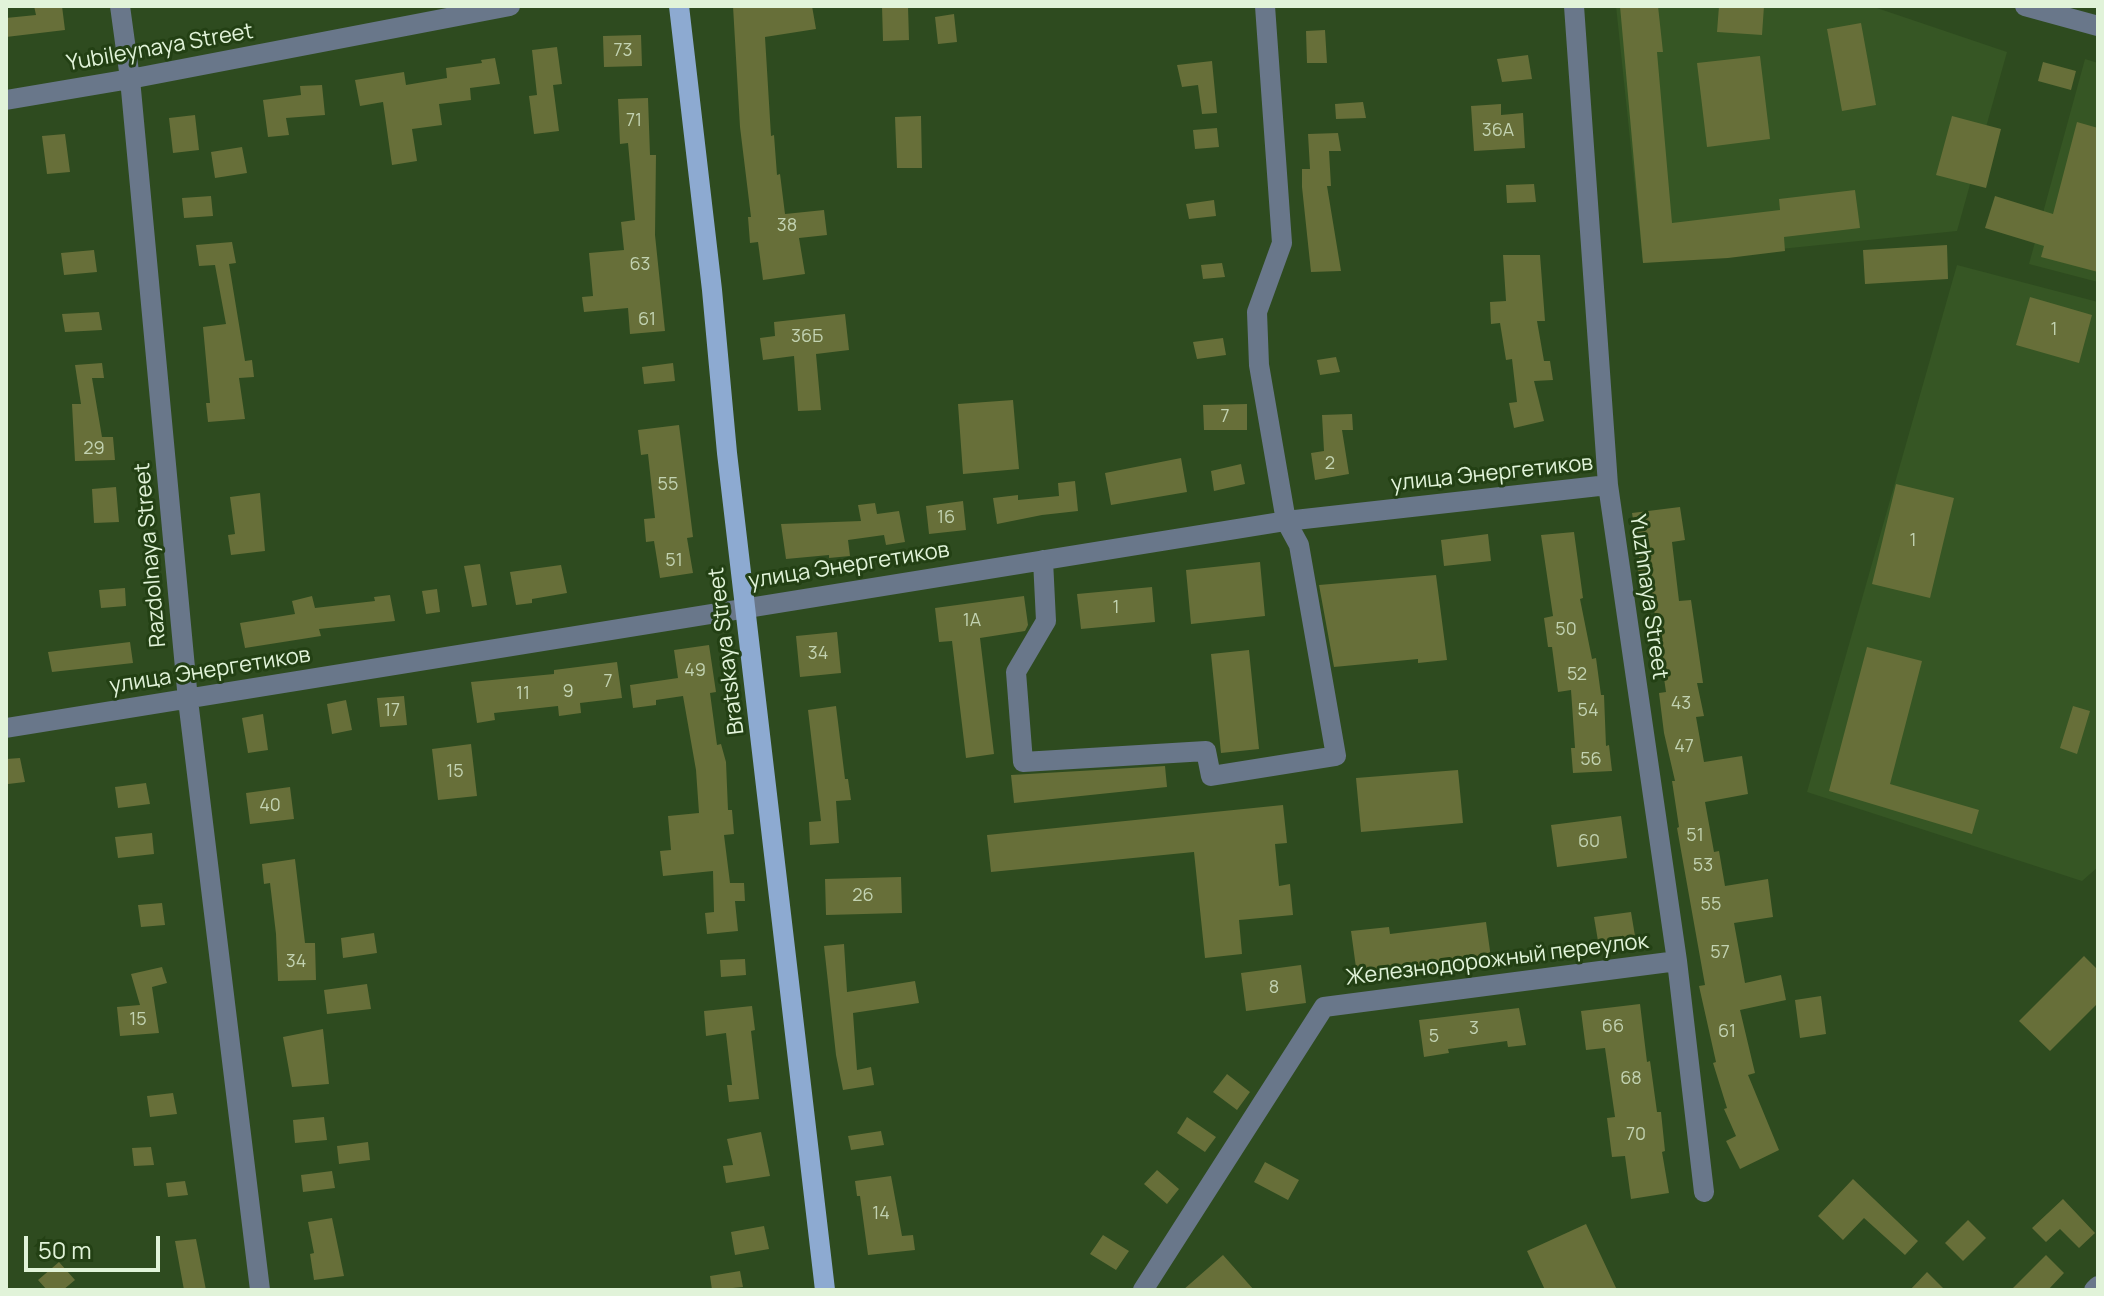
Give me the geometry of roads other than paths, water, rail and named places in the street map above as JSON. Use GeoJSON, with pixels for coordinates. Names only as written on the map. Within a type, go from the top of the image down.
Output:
{"type":"FeatureCollection","features":[{"type":"Feature","properties":{"kind":"main road","name":"Bratskaya Street"},"geometry":{"type":"LineString","coordinates":[[679,6],[825,1290]]}},
{"type":"Feature","properties":{"kind":"street","name":"Razdolnaya Street"},"geometry":{"type":"LineString","coordinates":[[120,6],[130,79],[188,700],[260,1290]]}},
{"type":"Feature","properties":{"kind":"street","name":"Yubileynaya Street"},"geometry":{"type":"LineString","coordinates":[[6,100],[510,6]]}},
{"type":"Feature","properties":{"kind":"street"},"geometry":{"type":"LineString","coordinates":[[1043,560],[1046,621],[1016,672],[1023,762],[1206,751],[1211,776],[1336,756],[1299,545],[1286,521],[1258,352],[1257,312],[1282,243],[1265,6]]}},
{"type":"Feature","properties":{"kind":"street","name":"Yuzhnaya Street"},"geometry":{"type":"LineString","coordinates":[[1574,6],[1608,485],[1677,961],[1704,1192]]}},
{"type":"Feature","properties":{"kind":"street"},"geometry":{"type":"LineString","coordinates":[[2025,6],[2098,26]]}},
{"type":"Feature","properties":{"kind":"street","name":"улица Энергетиков"},"geometry":{"type":"LineString","coordinates":[[6,728],[1286,521],[1608,485]]}},
{"type":"Feature","properties":{"kind":"street","name":"Железнодорожный переулок"},"geometry":{"type":"LineString","coordinates":[[1143,1290],[1324,1007],[1677,961]]}}]}
